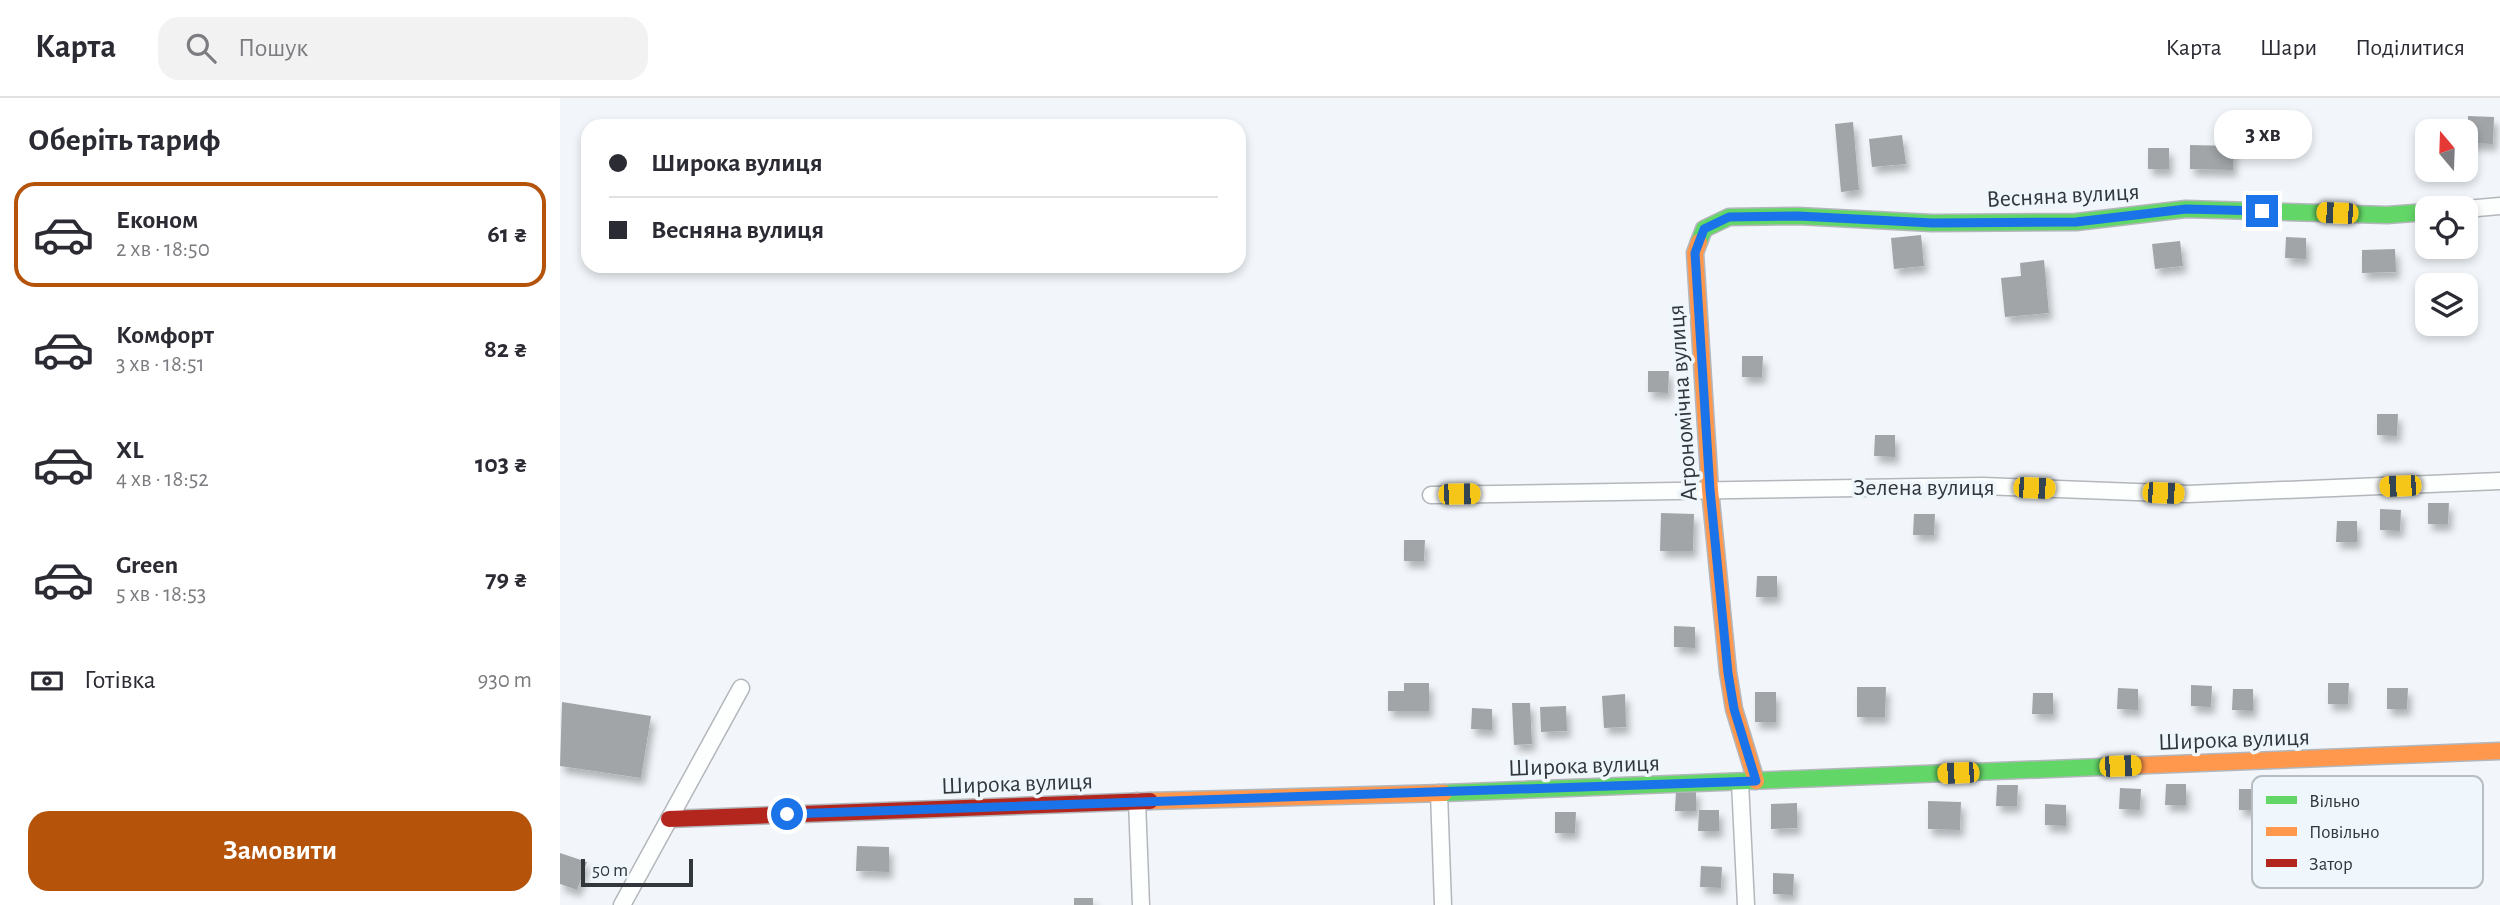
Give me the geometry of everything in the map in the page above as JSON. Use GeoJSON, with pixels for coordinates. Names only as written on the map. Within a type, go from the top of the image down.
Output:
{"type":"FeatureCollection","features":[{"type":"Feature","properties":{"kind":"street"},"geometry":{"type":"LineString","coordinates":[[2478,208],[2500,206]]}},
{"type":"Feature","properties":{"kind":"street","name":"Весняна вулиця"},"geometry":{"type":"LineString","coordinates":[[1704,229],[1729,217],[1798,216],[1932,223],[2076,222],[2186,209],[2387,215],[2415,213]]}},
{"type":"Feature","properties":{"kind":"street","name":"Агрономічна вулиця"},"geometry":{"type":"LineString","coordinates":[[1704,229],[1695,253],[1710,490],[1728,673],[1748,781],[1746,905]]}},
{"type":"Feature","properties":{"kind":"street","name":"Зелена вулиця"},"geometry":{"type":"LineString","coordinates":[[1431,495],[1983,486],[2188,494],[2500,481]]}},
{"type":"Feature","properties":{"kind":"street"},"geometry":{"type":"LineString","coordinates":[[622,905],[741,688]]}},
{"type":"Feature","properties":{"kind":"street","name":"Широка вулиця"},"geometry":{"type":"LineString","coordinates":[[670,819],[1138,801],[1438,793],[2500,751]]}},
{"type":"Feature","properties":{"kind":"street"},"geometry":{"type":"LineString","coordinates":[[1438,793],[1444,905]]}},
{"type":"Feature","properties":{"kind":"street"},"geometry":{"type":"LineString","coordinates":[[1138,801],[1141,905]]}},
{"type":"Feature","properties":{"kind":"building"},"geometry":{"type":"Polygon","coordinates":[[[2468,116],[2494,117],[2493,144],[2478,143],[2478,119],[2468,119],[2468,116]]]}},
{"type":"Feature","properties":{"kind":"building"},"geometry":{"type":"Polygon","coordinates":[[[1853,122],[1859,190],[1841,192],[1835,124],[1853,122]]]}},
{"type":"Feature","properties":{"kind":"building"},"geometry":{"type":"Polygon","coordinates":[[[1902,135],[1906,164],[1872,167],[1869,139],[1902,135]]]}},
{"type":"Feature","properties":{"kind":"building"},"geometry":{"type":"Polygon","coordinates":[[[2190,145],[2233,146],[2233,170],[2190,169],[2190,145]]]}},
{"type":"Feature","properties":{"kind":"building"},"geometry":{"type":"Polygon","coordinates":[[[2148,148],[2169,148],[2169,169],[2148,169],[2148,148]]]}},
{"type":"Feature","properties":{"kind":"building"},"geometry":{"type":"Polygon","coordinates":[[[1921,235],[1924,266],[1894,269],[1891,238],[1921,235]]]}},
{"type":"Feature","properties":{"kind":"building"},"geometry":{"type":"Polygon","coordinates":[[[2286,237],[2306,238],[2306,259],[2285,258],[2286,237]]]}},
{"type":"Feature","properties":{"kind":"building"},"geometry":{"type":"Polygon","coordinates":[[[2180,241],[2183,266],[2155,269],[2152,244],[2180,241]]]}},
{"type":"Feature","properties":{"kind":"building"},"geometry":{"type":"Polygon","coordinates":[[[2395,249],[2396,272],[2362,273],[2362,250],[2395,249]]]}},
{"type":"Feature","properties":{"kind":"building"},"geometry":{"type":"Polygon","coordinates":[[[2044,260],[2049,313],[2005,317],[2001,278],[2021,276],[2020,263],[2044,260]]]}},
{"type":"Feature","properties":{"kind":"building"},"geometry":{"type":"Polygon","coordinates":[[[1742,356],[1763,356],[1762,377],[1742,377],[1742,356]]]}},
{"type":"Feature","properties":{"kind":"building"},"geometry":{"type":"Polygon","coordinates":[[[1648,371],[1669,371],[1668,393],[1648,392],[1648,371]]]}},
{"type":"Feature","properties":{"kind":"building"},"geometry":{"type":"Polygon","coordinates":[[[2377,414],[2398,414],[2397,436],[2377,435],[2377,414]]]}},
{"type":"Feature","properties":{"kind":"building"},"geometry":{"type":"Polygon","coordinates":[[[1875,435],[1895,435],[1895,457],[1874,456],[1875,435]]]}},
{"type":"Feature","properties":{"kind":"building"},"geometry":{"type":"Polygon","coordinates":[[[2428,503],[2449,503],[2448,524],[2428,524],[2428,503]]]}},
{"type":"Feature","properties":{"kind":"building"},"geometry":{"type":"Polygon","coordinates":[[[2380,509],[2401,510],[2400,531],[2380,530],[2380,509]]]}},
{"type":"Feature","properties":{"kind":"building"},"geometry":{"type":"Polygon","coordinates":[[[1661,513],[1694,514],[1693,551],[1660,551],[1661,513]]]}},
{"type":"Feature","properties":{"kind":"building"},"geometry":{"type":"Polygon","coordinates":[[[1914,514],[1935,514],[1934,535],[1913,535],[1914,514]]]}},
{"type":"Feature","properties":{"kind":"building"},"geometry":{"type":"Polygon","coordinates":[[[2337,521],[2357,521],[2357,542],[2336,542],[2337,521]]]}},
{"type":"Feature","properties":{"kind":"building"},"geometry":{"type":"Polygon","coordinates":[[[1404,540],[1425,540],[1424,561],[1404,561],[1404,540]]]}},
{"type":"Feature","properties":{"kind":"building"},"geometry":{"type":"Polygon","coordinates":[[[1757,576],[1777,576],[1777,597],[1756,597],[1757,576]]]}},
{"type":"Feature","properties":{"kind":"building"},"geometry":{"type":"Polygon","coordinates":[[[1674,626],[1695,627],[1695,648],[1674,647],[1674,626]]]}},
{"type":"Feature","properties":{"kind":"building"},"geometry":{"type":"Polygon","coordinates":[[[1404,683],[1429,683],[1429,711],[1388,711],[1388,691],[1404,691],[1404,683]]]}},
{"type":"Feature","properties":{"kind":"building"},"geometry":{"type":"Polygon","coordinates":[[[2328,683],[2349,683],[2348,704],[2328,704],[2328,683]]]}},
{"type":"Feature","properties":{"kind":"building"},"geometry":{"type":"Polygon","coordinates":[[[2191,685],[2212,686],[2211,707],[2191,706],[2191,685]]]}},
{"type":"Feature","properties":{"kind":"building"},"geometry":{"type":"Polygon","coordinates":[[[1857,687],[1886,687],[1885,717],[1857,717],[1857,687]]]}},
{"type":"Feature","properties":{"kind":"building"},"geometry":{"type":"Polygon","coordinates":[[[2118,688],[2138,689],[2138,710],[2117,709],[2118,688]]]}},
{"type":"Feature","properties":{"kind":"building"},"geometry":{"type":"Polygon","coordinates":[[[2387,688],[2408,688],[2407,709],[2387,709],[2387,688]]]}},
{"type":"Feature","properties":{"kind":"building"},"geometry":{"type":"Polygon","coordinates":[[[2233,689],[2253,689],[2253,711],[2232,710],[2233,689]]]}},
{"type":"Feature","properties":{"kind":"building"},"geometry":{"type":"Polygon","coordinates":[[[1755,692],[1776,692],[1776,722],[1755,722],[1755,692]]]}},
{"type":"Feature","properties":{"kind":"building"},"geometry":{"type":"Polygon","coordinates":[[[2033,693],[2053,693],[2053,714],[2032,714],[2033,693]]]}},
{"type":"Feature","properties":{"kind":"building"},"geometry":{"type":"Polygon","coordinates":[[[1625,694],[1626,727],[1604,728],[1602,696],[1625,694]]]}},
{"type":"Feature","properties":{"kind":"building"},"geometry":{"type":"Polygon","coordinates":[[[562,702],[651,716],[641,778],[560,766],[562,702]]]}},
{"type":"Feature","properties":{"kind":"building"},"geometry":{"type":"Polygon","coordinates":[[[1512,703],[1530,703],[1532,744],[1514,745],[1512,703]]]}},
{"type":"Feature","properties":{"kind":"building"},"geometry":{"type":"Polygon","coordinates":[[[1566,706],[1567,731],[1541,732],[1540,707],[1566,706]]]}},
{"type":"Feature","properties":{"kind":"building"},"geometry":{"type":"Polygon","coordinates":[[[1472,708],[1492,709],[1492,730],[1471,729],[1472,708]]]}},
{"type":"Feature","properties":{"kind":"building"},"geometry":{"type":"Polygon","coordinates":[[[2166,784],[2186,784],[2186,805],[2165,805],[2166,784]]]}},
{"type":"Feature","properties":{"kind":"building"},"geometry":{"type":"Polygon","coordinates":[[[1997,785],[2018,785],[2017,806],[1996,806],[1997,785]]]}},
{"type":"Feature","properties":{"kind":"building"},"geometry":{"type":"Polygon","coordinates":[[[2120,788],[2141,789],[2140,810],[2119,809],[2120,788]]]}},
{"type":"Feature","properties":{"kind":"building"},"geometry":{"type":"Polygon","coordinates":[[[2239,789],[2252,789],[2252,810],[2239,810],[2239,789]]]}},
{"type":"Feature","properties":{"kind":"building"},"geometry":{"type":"Polygon","coordinates":[[[1676,790],[1696,790],[1696,811],[1675,811],[1676,790]]]}},
{"type":"Feature","properties":{"kind":"building"},"geometry":{"type":"Polygon","coordinates":[[[1928,801],[1961,802],[1960,830],[1928,829],[1928,801]]]}},
{"type":"Feature","properties":{"kind":"building"},"geometry":{"type":"Polygon","coordinates":[[[1797,803],[1797,828],[1771,829],[1771,804],[1797,803]]]}},
{"type":"Feature","properties":{"kind":"building"},"geometry":{"type":"Polygon","coordinates":[[[2045,804],[2066,805],[2066,826],[2045,825],[2045,804]]]}},
{"type":"Feature","properties":{"kind":"building"},"geometry":{"type":"Polygon","coordinates":[[[1699,810],[1719,810],[1719,831],[1698,831],[1699,810]]]}},
{"type":"Feature","properties":{"kind":"building"},"geometry":{"type":"Polygon","coordinates":[[[1555,812],[1576,812],[1575,833],[1555,833],[1555,812]]]}},
{"type":"Feature","properties":{"kind":"building"},"geometry":{"type":"Polygon","coordinates":[[[857,846],[889,847],[889,872],[856,871],[857,846]]]}},
{"type":"Feature","properties":{"kind":"building"},"geometry":{"type":"Polygon","coordinates":[[[560,853],[587,862],[577,890],[560,884],[560,853]]]}},
{"type":"Feature","properties":{"kind":"building"},"geometry":{"type":"Polygon","coordinates":[[[1701,866],[1722,867],[1721,888],[1700,887],[1701,866]]]}},
{"type":"Feature","properties":{"kind":"building"},"geometry":{"type":"Polygon","coordinates":[[[1773,873],[1794,874],[1793,895],[1773,894],[1773,873]]]}},
{"type":"Feature","properties":{"kind":"building"},"geometry":{"type":"Polygon","coordinates":[[[1074,898],[1093,898],[1093,905],[1074,905],[1074,898]]]}},
{"type":"Feature","properties":{"kind":"traffic: fast"},"geometry":{"type":"LineString","coordinates":[[1699,242],[1704,229],[1729,217],[1798,216],[1932,223],[2076,222],[2186,209],[2387,215],[2415,213]]}},
{"type":"Feature","properties":{"kind":"traffic: fast"},"geometry":{"type":"LineString","coordinates":[[1444,793],[2124,766]]}},
{"type":"Feature","properties":{"kind":"traffic: slow"},"geometry":{"type":"LineString","coordinates":[[1699,242],[1695,253],[1710,490],[1728,672],[1734,709],[1756,781]]}},
{"type":"Feature","properties":{"kind":"traffic: slow"},"geometry":{"type":"LineString","coordinates":[[2124,766],[2500,751]]}},
{"type":"Feature","properties":{"kind":"traffic: slow"},"geometry":{"type":"LineString","coordinates":[[1150,801],[1444,793]]}},
{"type":"Feature","properties":{"kind":"traffic: jam"},"geometry":{"type":"LineString","coordinates":[[669,819],[1150,801]]}},
{"type":"Feature","properties":{"kind":"route"},"geometry":{"type":"LineString","coordinates":[[787,814],[1756,781],[1734,709],[1728,673],[1710,490],[1695,253],[1704,229],[1729,217],[1798,216],[1932,223],[2076,222],[2186,209],[2262,211]]}}]}
